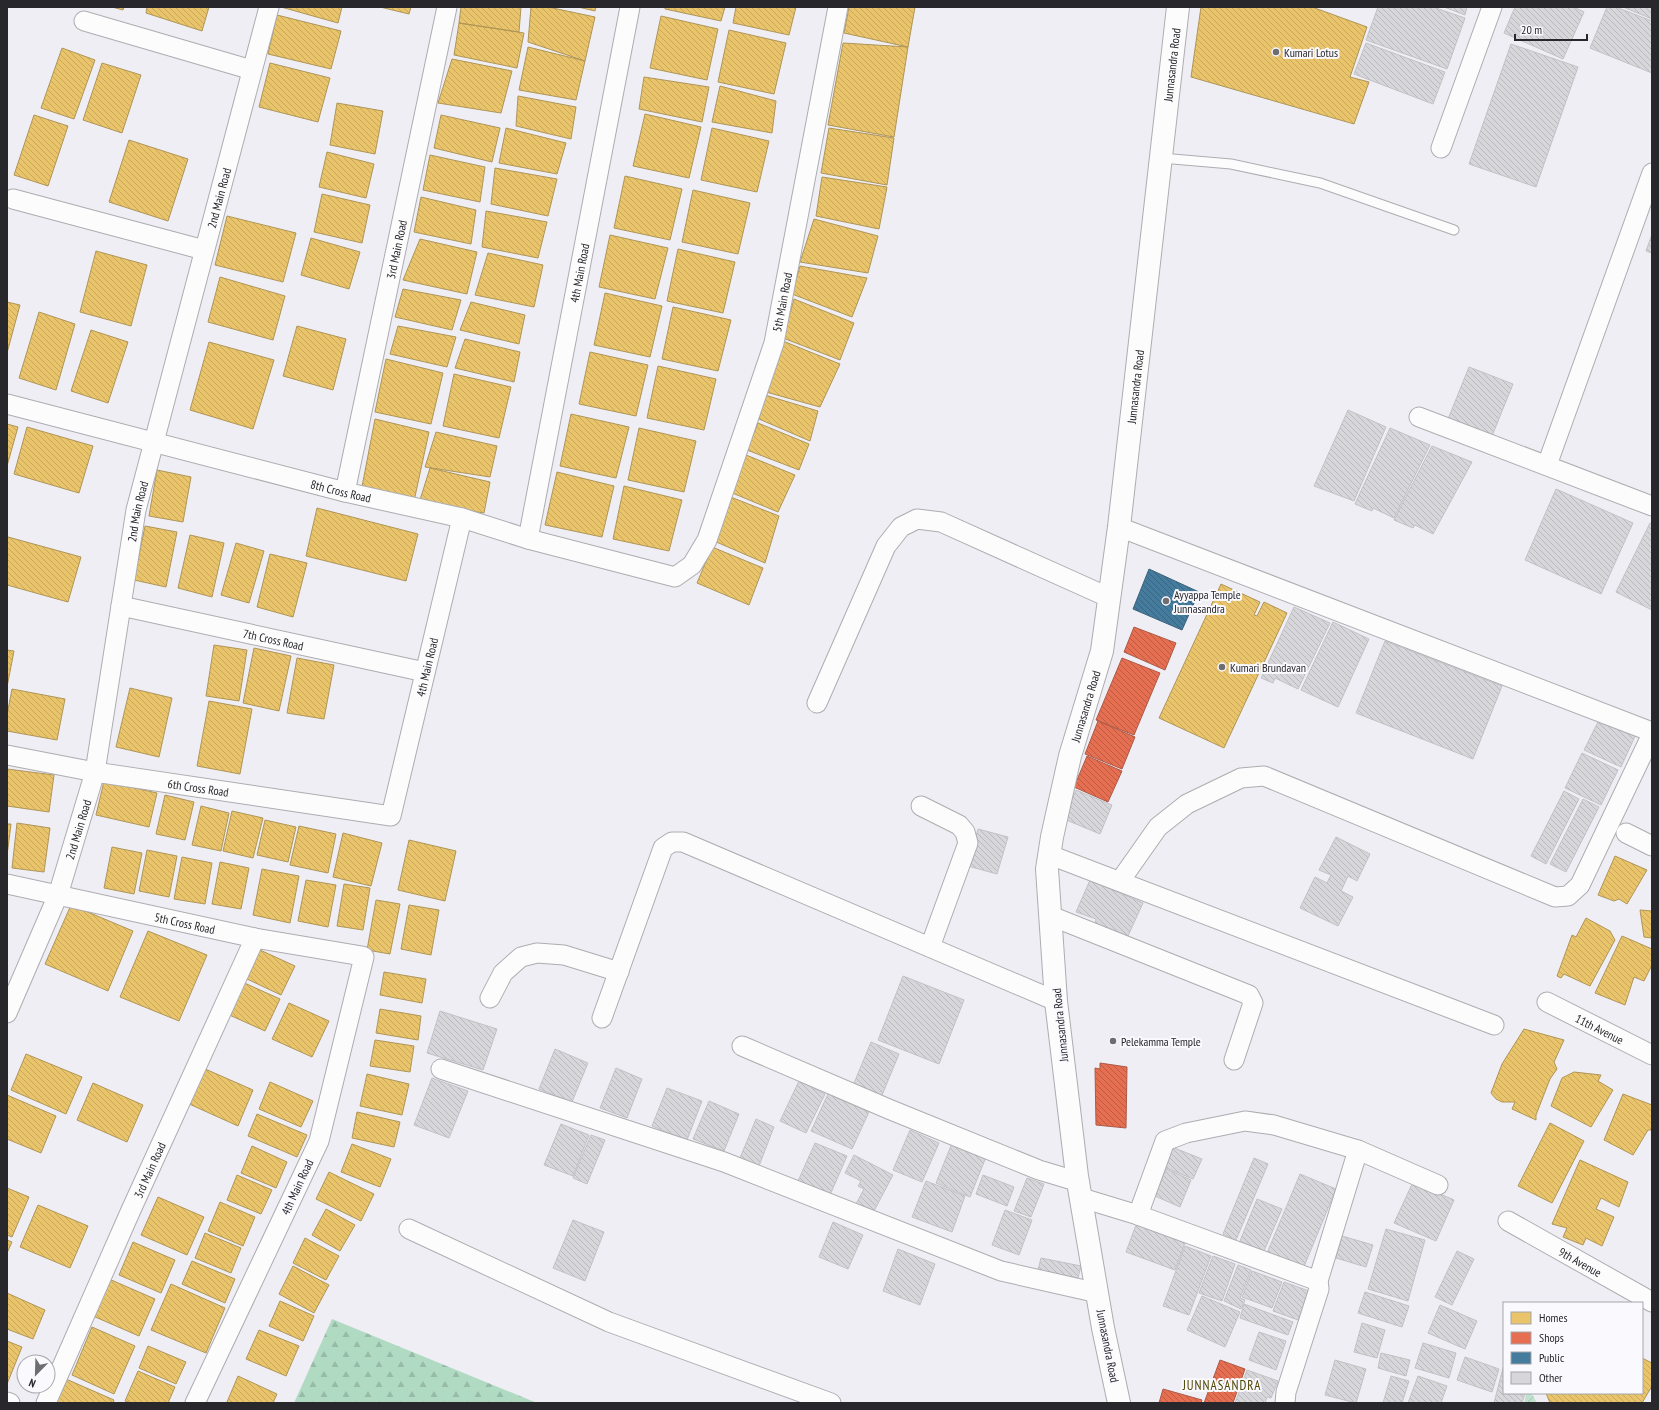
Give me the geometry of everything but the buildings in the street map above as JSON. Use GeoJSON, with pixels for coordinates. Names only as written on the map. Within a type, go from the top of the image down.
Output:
{"type":"FeatureCollection","features":[{"type":"Feature","properties":{"kind":"street","name":"2nd Main Road"},"geometry":{"type":"LineString","coordinates":[[7,1013],[58,895],[95,772],[136,510],[153,441],[269,7]]}},
{"type":"Feature","properties":{"kind":"street","name":"3rd Main Road"},"geometry":{"type":"LineString","coordinates":[[345,492],[447,7]]}},
{"type":"Feature","properties":{"kind":"street","name":"4th Main Road"},"geometry":{"type":"LineString","coordinates":[[528,539],[630,7]]}},
{"type":"Feature","properties":{"kind":"street","name":"5th Main Road"},"geometry":{"type":"LineString","coordinates":[[675,577],[692,565],[708,540],[774,343],[838,7]]}},
{"type":"Feature","properties":{"kind":"street","name":"Junnasandra Road"},"geometry":{"type":"LineString","coordinates":[[1120,1403],[1103,1328],[1080,1190],[1056,1001],[1048,869],[1070,756],[1102,651],[1110,598],[1178,7]]}},
{"type":"Feature","properties":{"kind":"street"},"geometry":{"type":"LineString","coordinates":[[1441,148],[1492,7]]}},
{"type":"Feature","properties":{"kind":"street"},"geometry":{"type":"LineString","coordinates":[[84,21],[252,70]]}},
{"type":"Feature","properties":{"kind":"street"},"geometry":{"type":"LineString","coordinates":[[1547,465],[1652,173]]}},
{"type":"Feature","properties":{"kind":"street"},"geometry":{"type":"LineString","coordinates":[[13,199],[204,250]]}},
{"type":"Feature","properties":{"kind":"street","name":"8th Cross Road"},"geometry":{"type":"LineString","coordinates":[[7,404],[345,492],[462,518],[528,539],[675,577]]}},
{"type":"Feature","properties":{"kind":"street"},"geometry":{"type":"LineString","coordinates":[[1419,417],[1652,506]]}},
{"type":"Feature","properties":{"kind":"street","name":"4th Main Road"},"geometry":{"type":"LineString","coordinates":[[391,816],[462,518]]}},
{"type":"Feature","properties":{"kind":"street"},"geometry":{"type":"LineString","coordinates":[[817,703],[886,546],[901,527],[917,519],[941,522],[1110,598]]}},
{"type":"Feature","properties":{"kind":"street"},"geometry":{"type":"LineString","coordinates":[[1118,527],[1652,733],[1580,885],[1568,896],[1555,897],[1264,776],[1241,778],[1187,804],[1158,827],[1120,882]]}},
{"type":"Feature","properties":{"kind":"street","name":"7th Cross Road"},"geometry":{"type":"LineString","coordinates":[[121,606],[425,672]]}},
{"type":"Feature","properties":{"kind":"street","name":"6th Cross Road"},"geometry":{"type":"LineString","coordinates":[[7,755],[95,772],[391,816]]}},
{"type":"Feature","properties":{"kind":"street"},"geometry":{"type":"LineString","coordinates":[[922,806],[959,825],[965,832],[968,843],[930,947]]}},
{"type":"Feature","properties":{"kind":"street"},"geometry":{"type":"LineString","coordinates":[[1626,833],[1652,846]]}},
{"type":"Feature","properties":{"kind":"street"},"geometry":{"type":"LineString","coordinates":[[602,1018],[663,848],[672,842],[683,842],[1056,1001]]}},
{"type":"Feature","properties":{"kind":"street"},"geometry":{"type":"LineString","coordinates":[[1050,855],[1494,1025]]}},
{"type":"Feature","properties":{"kind":"street","name":"5th Cross Road"},"geometry":{"type":"LineString","coordinates":[[7,884],[254,938],[362,956],[364,958]]}},
{"type":"Feature","properties":{"kind":"street"},"geometry":{"type":"LineString","coordinates":[[1051,916],[1249,995],[1253,1003],[1234,1060]]}},
{"type":"Feature","properties":{"kind":"street","name":"3rd Main Road"},"geometry":{"type":"LineString","coordinates":[[46,1403],[131,1210],[254,938]]}},
{"type":"Feature","properties":{"kind":"street"},"geometry":{"type":"LineString","coordinates":[[490,998],[503,973],[521,957],[537,953],[564,955],[619,972]]}},
{"type":"Feature","properties":{"kind":"street","name":"4th Main Road"},"geometry":{"type":"LineString","coordinates":[[195,1403],[319,1141],[364,958]]}},
{"type":"Feature","properties":{"kind":"street","name":"11th Avenue"},"geometry":{"type":"LineString","coordinates":[[1547,1002],[1652,1054]]}},
{"type":"Feature","properties":{"kind":"street"},"geometry":{"type":"LineString","coordinates":[[742,1046],[891,1110],[1038,1170],[1138,1215],[1318,1281]]}},
{"type":"Feature","properties":{"kind":"street"},"geometry":{"type":"LineString","coordinates":[[441,1069],[724,1162],[1001,1270],[1098,1293]]}},
{"type":"Feature","properties":{"kind":"street"},"geometry":{"type":"LineString","coordinates":[[1138,1215],[1166,1141],[1186,1133],[1245,1121],[1274,1126],[1358,1150],[1438,1185]]}},
{"type":"Feature","properties":{"kind":"street"},"geometry":{"type":"LineString","coordinates":[[1285,1403],[1286,1392],[1319,1289],[1318,1281],[1358,1150]]}},
{"type":"Feature","properties":{"kind":"street","name":"9th Avenue"},"geometry":{"type":"LineString","coordinates":[[1508,1221],[1652,1302]]}},
{"type":"Feature","properties":{"kind":"street"},"geometry":{"type":"LineString","coordinates":[[409,1230],[609,1322],[831,1403]]}},
{"type":"Feature","properties":{"kind":"lane"},"geometry":{"type":"LineString","coordinates":[[1161,158],[1231,164],[1320,183],[1454,230]]}},
{"type":"Feature","properties":{"kind":"green space"},"geometry":{"type":"Polygon","coordinates":[[[332,1319],[537,1403],[294,1403],[332,1319]]]}},
{"type":"Feature","properties":{"kind":"green space"},"geometry":{"type":"Polygon","coordinates":[[[1526,1394],[1532,1394],[1537,1403],[1524,1403],[1526,1394]]]}},
{"type":"Feature","properties":{"kind":"place","name":"Kumari Lotus"},"geometry":{"type":"Point","coordinates":[1276,52]}},
{"type":"Feature","properties":{"kind":"place","name":"Ayyappa Temple Junnasandra"},"geometry":{"type":"Point","coordinates":[1166,601]}},
{"type":"Feature","properties":{"kind":"place","name":"Kumari Brundavan"},"geometry":{"type":"Point","coordinates":[1222,667]}},
{"type":"Feature","properties":{"kind":"place","name":"Pelekamma Temple"},"geometry":{"type":"Point","coordinates":[1113,1041]}},
{"type":"Feature","properties":{"kind":"district","name":"JUNNASANDRA"},"geometry":{"type":"Point","coordinates":[1222,1385]}}]}
